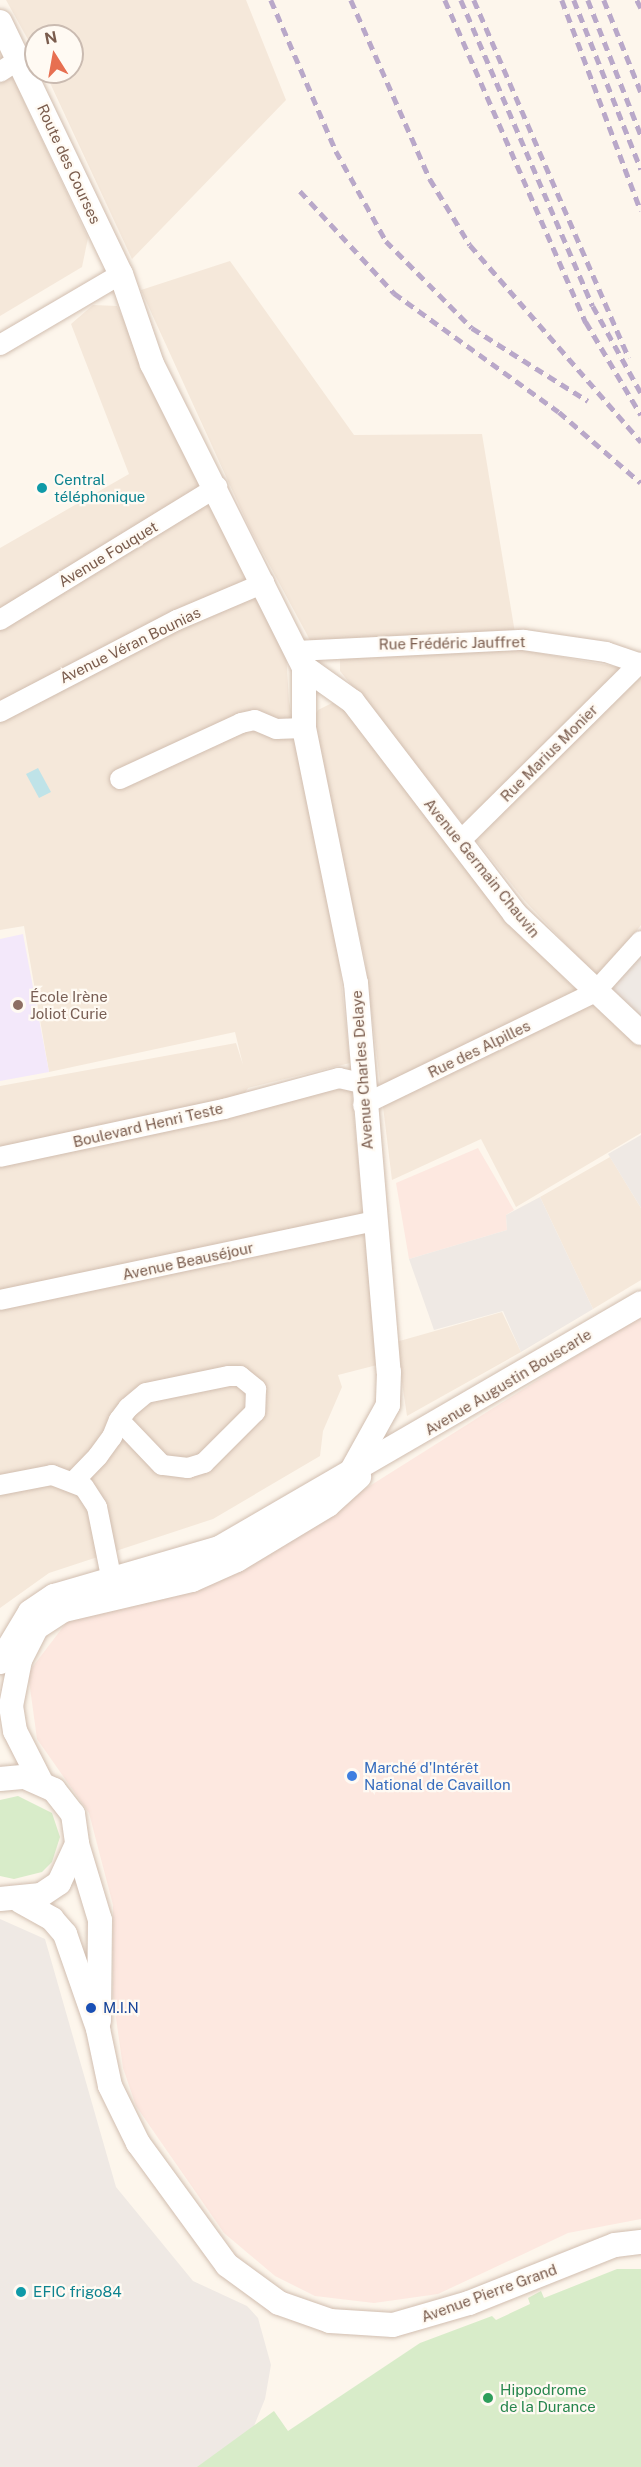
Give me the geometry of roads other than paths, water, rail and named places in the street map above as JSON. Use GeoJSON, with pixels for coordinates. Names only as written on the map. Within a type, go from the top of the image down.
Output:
{"type":"FeatureCollection","features":[{"type":"Feature","properties":{"kind":"street","name":"Route des Courses"},"geometry":{"type":"LineString","coordinates":[[0,22],[10,66],[121,274],[152,364],[217,487],[300,659]]}},
{"type":"Feature","properties":{"kind":"street"},"geometry":{"type":"LineString","coordinates":[[0,345],[121,274]]}},
{"type":"Feature","properties":{"kind":"street","name":"Avenue Fouquet"},"geometry":{"type":"LineString","coordinates":[[0,620],[217,487]]}},
{"type":"Feature","properties":{"kind":"street","name":"Avenue Véran Bounias"},"geometry":{"type":"LineString","coordinates":[[0,712],[177,620],[264,583]]}},
{"type":"Feature","properties":{"kind":"street","name":"Rue Frédéric Jauffret"},"geometry":{"type":"LineString","coordinates":[[300,659],[524,640],[606,652],[640,664]]}},
{"type":"Feature","properties":{"kind":"street","name":"Avenue Germain Chauvin"},"geometry":{"type":"LineString","coordinates":[[300,659],[336,692],[353,702],[515,914],[594,993],[641,1033]]}},
{"type":"Feature","properties":{"kind":"street","name":"Avenue Charles Delaye"},"geometry":{"type":"LineString","coordinates":[[300,659],[303,719],[343,907],[376,1221],[388,1405],[406,1442]]}},
{"type":"Feature","properties":{"kind":"street","name":"Rue Marius Monier"},"geometry":{"type":"LineString","coordinates":[[459,842],[640,664]]}},
{"type":"Feature","properties":{"kind":"street"},"geometry":{"type":"LineString","coordinates":[[120,779],[241,723],[255,720],[276,729],[303,719],[316,696],[336,692]]}},
{"type":"Feature","properties":{"kind":"street"},"geometry":{"type":"LineString","coordinates":[[594,993],[641,940]]}},
{"type":"Feature","properties":{"kind":"street","name":"Rue des Alpilles"},"geometry":{"type":"LineString","coordinates":[[364,1095],[594,993]]}},
{"type":"Feature","properties":{"kind":"street","name":"Boulevard Henri Teste"},"geometry":{"type":"LineString","coordinates":[[0,1157],[224,1109],[339,1078],[364,1095]]}},
{"type":"Feature","properties":{"kind":"street","name":"Avenue Beauséjour"},"geometry":{"type":"LineString","coordinates":[[0,1300],[376,1221]]}},
{"type":"Feature","properties":{"kind":"street","name":"Avenue Augustin Bouscarle"},"geometry":{"type":"LineString","coordinates":[[376,1460],[641,1303]]}},
{"type":"Feature","properties":{"kind":"street"},"geometry":{"type":"LineString","coordinates":[[75,1480],[98,1456],[119,1420],[146,1393],[229,1376],[240,1376],[256,1389],[255,1412],[204,1463],[188,1468],[162,1465],[119,1420]]}},
{"type":"Feature","properties":{"kind":"street"},"geometry":{"type":"LineString","coordinates":[[352,1470],[388,1405]]}},
{"type":"Feature","properties":{"kind":"street"},"geometry":{"type":"LineString","coordinates":[[0,1662],[30,1612],[54,1596],[219,1548],[352,1470],[376,1460]]}},
{"type":"Feature","properties":{"kind":"street"},"geometry":{"type":"LineString","coordinates":[[36,1628],[64,1610],[192,1580],[237,1560],[328,1505],[376,1460]]}},
{"type":"Feature","properties":{"kind":"street"},"geometry":{"type":"LineString","coordinates":[[0,1485],[52,1475],[75,1480],[97,1507],[112,1579],[111,1588],[56,1606],[36,1628],[20,1660],[11,1706],[15,1731],[41,1782]]}},
{"type":"Feature","properties":{"kind":"street"},"geometry":{"type":"LineString","coordinates":[[0,1779],[41,1782]]}},
{"type":"Feature","properties":{"kind":"street","name":"Avenue Pierre Grand"},"geometry":{"type":"LineString","coordinates":[[41,1782],[65,1801],[100,1920],[98,2029]]}},
{"type":"Feature","properties":{"kind":"street"},"geometry":{"type":"LineString","coordinates":[[6,1900],[59,1883],[78,1844]]}},
{"type":"Feature","properties":{"kind":"street","name":"Avenue Pierre Grand"},"geometry":{"type":"LineString","coordinates":[[6,1900],[52,1919],[65,1934],[98,2029],[121,2112],[179,2206],[227,2265],[255,2289],[305,2314],[376,2327],[416,2320],[599,2251],[641,2242]]}},
{"type":"Feature","properties":{"kind":"water"},"geometry":{"type":"Polygon","coordinates":[[[38,768],[51,792],[39,798],[26,774],[38,768]]]}},
{"type":"Feature","properties":{"kind":"railway"},"geometry":{"type":"LineString","coordinates":[[271,0],[336,151],[386,241],[472,328],[588,401]]}},
{"type":"Feature","properties":{"kind":"railway"},"geometry":{"type":"LineString","coordinates":[[351,0],[430,179],[470,245],[641,442]]}},
{"type":"Feature","properties":{"kind":"railway"},"geometry":{"type":"LineString","coordinates":[[445,0],[586,322],[641,415]]}},
{"type":"Feature","properties":{"kind":"railway"},"geometry":{"type":"LineString","coordinates":[[461,0],[593,306],[641,393]]}},
{"type":"Feature","properties":{"kind":"railway"},"geometry":{"type":"LineString","coordinates":[[474,0],[629,358]]}},
{"type":"Feature","properties":{"kind":"railway"},"geometry":{"type":"LineString","coordinates":[[562,0],[641,211]]}},
{"type":"Feature","properties":{"kind":"railway"},"geometry":{"type":"LineString","coordinates":[[574,0],[641,169]]}},
{"type":"Feature","properties":{"kind":"railway"},"geometry":{"type":"LineString","coordinates":[[588,0],[641,135]]}},
{"type":"Feature","properties":{"kind":"railway"},"geometry":{"type":"LineString","coordinates":[[604,0],[641,92]]}},
{"type":"Feature","properties":{"kind":"railway"},"geometry":{"type":"LineString","coordinates":[[637,0],[641,8]]}},
{"type":"Feature","properties":{"kind":"railway"},"geometry":{"type":"LineString","coordinates":[[300,191],[394,293],[559,412],[641,483]]}},
{"type":"Feature","properties":{"kind":"place","name":"Central téléphonique"},"geometry":{"type":"Point","coordinates":[42,488]}},
{"type":"Feature","properties":{"kind":"place","name":"École Irène Joliot Curie"},"geometry":{"type":"Point","coordinates":[18,1005]}},
{"type":"Feature","properties":{"kind":"place","name":"Marché d'Intérêt National de Cavaillon"},"geometry":{"type":"Point","coordinates":[352,1776]}},
{"type":"Feature","properties":{"kind":"place","name":"M.I.N"},"geometry":{"type":"Point","coordinates":[91,2008]}},
{"type":"Feature","properties":{"kind":"place","name":"EFIC frigo84"},"geometry":{"type":"Point","coordinates":[21,2292]}},
{"type":"Feature","properties":{"kind":"place","name":"Hippodrome de la Durance"},"geometry":{"type":"Point","coordinates":[488,2398]}}]}
